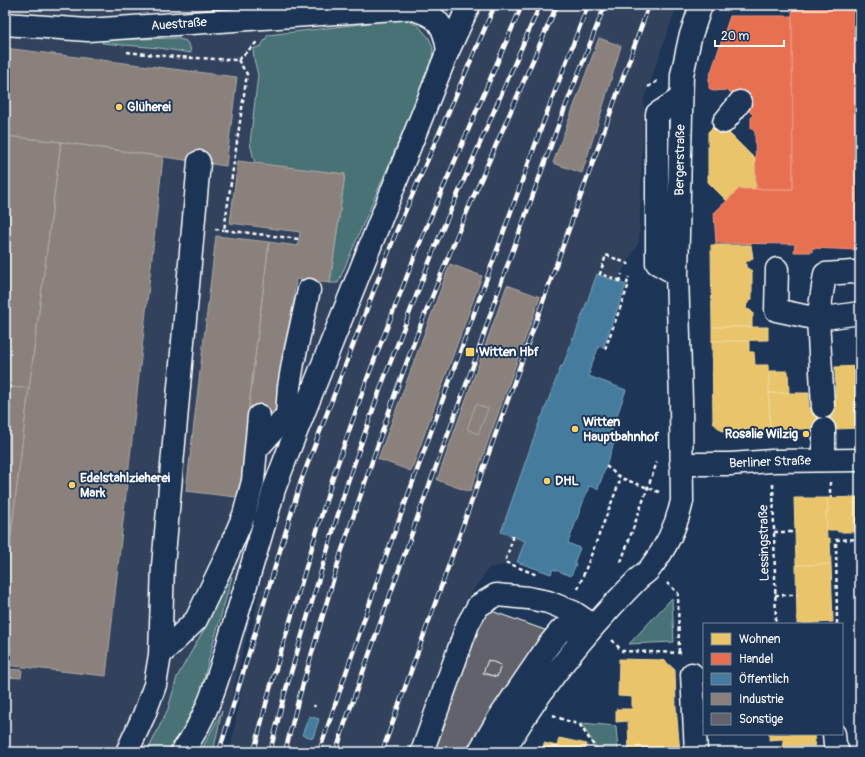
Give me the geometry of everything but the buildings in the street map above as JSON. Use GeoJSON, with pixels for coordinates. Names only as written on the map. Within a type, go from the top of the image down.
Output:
{"type":"FeatureCollection","features":[{"type":"Feature","properties":{"kind":"street"},"geometry":{"type":"LineString","coordinates":[[182,752],[201,722],[215,688],[266,519],[296,412],[448,51],[469,5]]}},
{"type":"Feature","properties":{"kind":"street","name":"Bergerstraße"},"geometry":{"type":"LineString","coordinates":[[503,752],[533,705],[566,659],[595,624],[639,578],[651,568],[666,544],[679,515],[682,501],[681,400],[677,274],[681,98],[683,71],[690,38],[701,5]]}},
{"type":"Feature","properties":{"kind":"street","name":"Auestraße"},"geometry":{"type":"LineString","coordinates":[[5,24],[88,30],[410,8],[428,14],[436,19],[442,27],[446,38],[448,51]]}},
{"type":"Feature","properties":{"kind":"street"},"geometry":{"type":"LineString","coordinates":[[724,122],[740,102]]}},
{"type":"Feature","properties":{"kind":"street"},"geometry":{"type":"LineString","coordinates":[[128,752],[155,685],[160,655],[163,566],[199,162]]}},
{"type":"Feature","properties":{"kind":"street"},"geometry":{"type":"LineString","coordinates":[[777,269],[776,310],[818,319],[860,313]]}},
{"type":"Feature","properties":{"kind":"street"},"geometry":{"type":"LineString","coordinates":[[823,407],[818,319],[825,274],[853,272]]}},
{"type":"Feature","properties":{"kind":"street"},"geometry":{"type":"LineString","coordinates":[[296,412],[290,381],[309,290]]}},
{"type":"Feature","properties":{"kind":"street"},"geometry":{"type":"LineString","coordinates":[[256,450],[296,412]]}},
{"type":"Feature","properties":{"kind":"street"},"geometry":{"type":"LineString","coordinates":[[160,655],[196,620],[244,515],[253,481],[259,416]]}},
{"type":"Feature","properties":{"kind":"street"},"geometry":{"type":"LineString","coordinates":[[824,429],[824,460]]}},
{"type":"Feature","properties":{"kind":"street","name":"Berliner Straße"},"geometry":{"type":"LineString","coordinates":[[681,464],[860,460]]}},
{"type":"Feature","properties":{"kind":"street"},"geometry":{"type":"LineString","coordinates":[[422,752],[468,624],[478,606],[496,595],[538,600],[572,612],[595,624]]}},
{"type":"Feature","properties":{"kind":"street"},"geometry":{"type":"LineString","coordinates":[[538,600],[562,630]]}},
{"type":"Feature","properties":{"kind":"street"},"geometry":{"type":"LineString","coordinates":[[479,752],[484,741],[548,646],[562,630],[595,624]]}},
{"type":"Feature","properties":{"kind":"street"},"geometry":{"type":"LineString","coordinates":[[692,674],[696,752]]}},
{"type":"Feature","properties":{"kind":"street"},"geometry":{"type":"LineString","coordinates":[[834,735],[838,752]]}},
{"type":"Feature","properties":{"kind":"path"},"geometry":{"type":"LineString","coordinates":[[238,60],[246,74],[224,230],[299,239]]}},
{"type":"Feature","properties":{"kind":"path"},"geometry":{"type":"LineString","coordinates":[[627,283],[619,282],[600,274],[606,255],[631,265]]}},
{"type":"Feature","properties":{"kind":"path"},"geometry":{"type":"LineString","coordinates":[[619,282],[622,274]]}},
{"type":"Feature","properties":{"kind":"path"},"geometry":{"type":"LineString","coordinates":[[605,349],[629,284],[627,283],[629,277]]}},
{"type":"Feature","properties":{"kind":"path"},"geometry":{"type":"LineString","coordinates":[[618,600],[614,584],[658,459]]}},
{"type":"Feature","properties":{"kind":"path","name":"Lessingstraße"},"geometry":{"type":"LineString","coordinates":[[772,461],[776,623]]}},
{"type":"Feature","properties":{"kind":"path"},"geometry":{"type":"LineString","coordinates":[[606,466],[621,478],[682,501]]}},
{"type":"Feature","properties":{"kind":"path"},"geometry":{"type":"LineString","coordinates":[[572,587],[579,589],[621,478]]}},
{"type":"Feature","properties":{"kind":"path"},"geometry":{"type":"LineString","coordinates":[[830,488],[830,495],[832,498]]}},
{"type":"Feature","properties":{"kind":"path"},"geometry":{"type":"LineString","coordinates":[[774,532],[795,532]]}},
{"type":"Feature","properties":{"kind":"path"},"geometry":{"type":"LineString","coordinates":[[512,536],[512,541],[505,562],[544,577]]}},
{"type":"Feature","properties":{"kind":"path"},"geometry":{"type":"LineString","coordinates":[[838,623],[836,540],[860,539]]}},
{"type":"Feature","properties":{"kind":"path"},"geometry":{"type":"LineString","coordinates":[[595,624],[622,651],[679,653],[678,593],[651,568]]}},
{"type":"Feature","properties":{"kind":"path"},"geometry":{"type":"LineString","coordinates":[[537,575],[538,600]]}},
{"type":"Feature","properties":{"kind":"path"},"geometry":{"type":"LineString","coordinates":[[775,595],[796,595]]}},
{"type":"Feature","properties":{"kind":"path"},"geometry":{"type":"LineString","coordinates":[[533,705],[562,719],[580,724],[598,752]]}},
{"type":"Feature","properties":{"kind":"shaded area"},"geometry":{"type":"Polygon","coordinates":[[[5,5],[677,5],[644,99],[639,242],[617,281],[598,274],[563,366],[561,366],[541,417],[501,532],[525,541],[517,562],[489,568],[463,604],[412,752],[230,752],[266,552],[219,752],[5,752],[5,5]]]}},
{"type":"Feature","properties":{"kind":"green space"},"geometry":{"type":"Polygon","coordinates":[[[28,5],[138,5],[139,8],[51,8],[28,5]]]}},
{"type":"Feature","properties":{"kind":"green space"},"geometry":{"type":"Polygon","coordinates":[[[403,19],[418,25],[429,38],[433,48],[432,64],[338,283],[330,283],[345,174],[255,164],[250,143],[258,75],[253,49],[261,46],[268,35],[403,19]]]}},
{"type":"Feature","properties":{"kind":"green space"},"geometry":{"type":"Polygon","coordinates":[[[176,38],[186,41],[190,47],[191,53],[159,48],[102,43],[103,40],[176,38]]]}},
{"type":"Feature","properties":{"kind":"green space"},"geometry":{"type":"Polygon","coordinates":[[[225,576],[232,577],[200,695],[181,732],[167,752],[147,752],[168,709],[177,677],[211,617],[217,595],[225,576]]]}},
{"type":"Feature","properties":{"kind":"green space"},"geometry":{"type":"Polygon","coordinates":[[[672,598],[674,642],[629,644],[672,598]]]}},
{"type":"Feature","properties":{"kind":"green space"},"geometry":{"type":"Polygon","coordinates":[[[222,711],[213,752],[201,752],[205,743],[222,711]]]}},
{"type":"Feature","properties":{"kind":"green space"},"geometry":{"type":"Polygon","coordinates":[[[581,723],[616,726],[618,752],[603,750],[602,752],[599,752],[581,723]]]}},
{"type":"Feature","properties":{"kind":"railway"},"geometry":{"type":"LineString","coordinates":[[219,752],[301,481],[397,230],[495,5]]}},
{"type":"Feature","properties":{"kind":"railway"},"geometry":{"type":"LineString","coordinates":[[254,752],[269,692],[332,480],[367,379],[423,235],[522,5]]}},
{"type":"Feature","properties":{"kind":"railway"},"geometry":{"type":"LineString","coordinates":[[270,752],[284,696],[347,484],[382,384],[437,242],[540,5]]}},
{"type":"Feature","properties":{"kind":"railway"},"geometry":{"type":"LineString","coordinates":[[285,752],[298,701],[341,553],[396,391],[419,329],[462,223],[557,5]]}},
{"type":"Feature","properties":{"kind":"railway"},"geometry":{"type":"LineString","coordinates":[[319,752],[382,567],[546,115],[588,5]]}},
{"type":"Feature","properties":{"kind":"railway"},"geometry":{"type":"LineString","coordinates":[[336,752],[419,513],[477,355],[497,294],[558,126],[605,5]]}},
{"type":"Feature","properties":{"kind":"railway"},"geometry":{"type":"LineString","coordinates":[[382,752],[649,5]]}},
{"type":"Feature","properties":{"kind":"place","name":"Glüherei"},"geometry":{"type":"Point","coordinates":[119,107]}},
{"type":"Feature","properties":{"kind":"place","name":"Witten Hbf"},"geometry":{"type":"Point","coordinates":[470,352]}},
{"type":"Feature","properties":{"kind":"place","name":"Witten Hauptbahnhof"},"geometry":{"type":"Point","coordinates":[575,429]}},
{"type":"Feature","properties":{"kind":"place","name":"Rosalie Wilzig"},"geometry":{"type":"Point","coordinates":[806,434]}},
{"type":"Feature","properties":{"kind":"place","name":"DHL"},"geometry":{"type":"Point","coordinates":[547,481]}},
{"type":"Feature","properties":{"kind":"place","name":"Edelstahlzieherei Mark"},"geometry":{"type":"Point","coordinates":[72,485]}}]}
